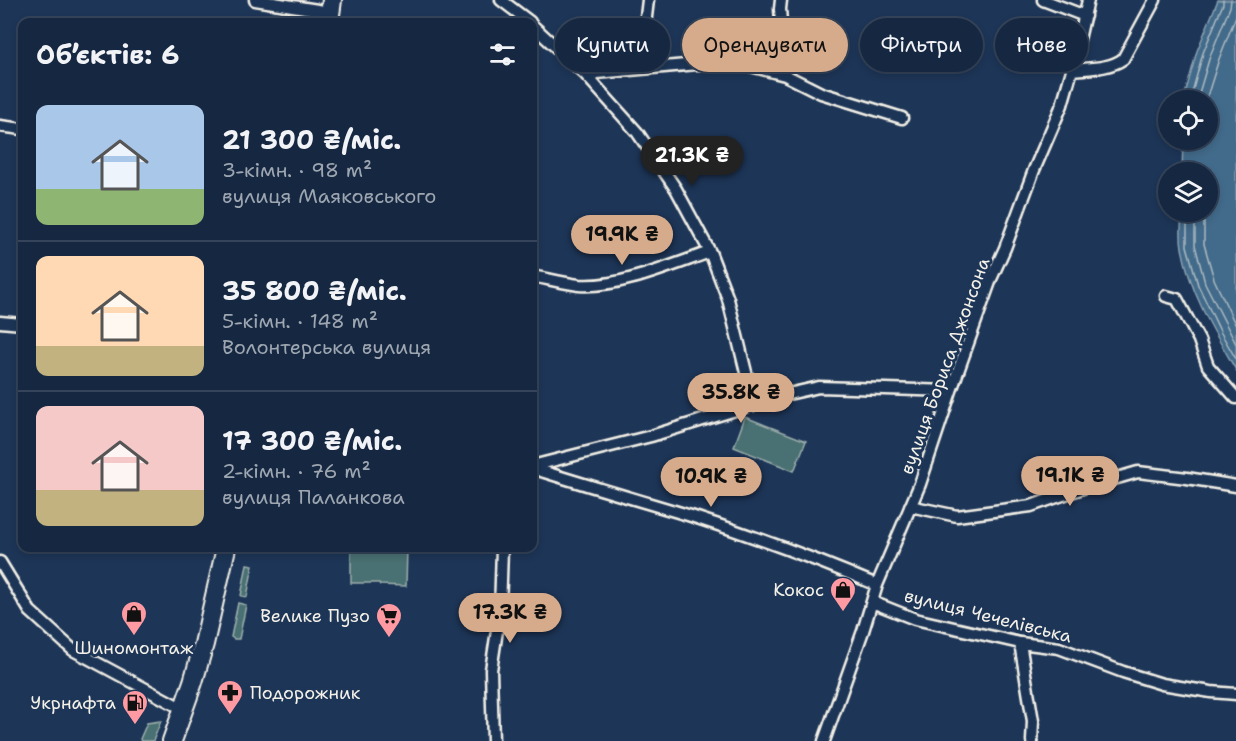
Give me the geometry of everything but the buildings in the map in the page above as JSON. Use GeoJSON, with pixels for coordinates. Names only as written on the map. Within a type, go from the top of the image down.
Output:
{"type":"FeatureCollection","features":[{"type":"Feature","properties":{"kind":"highway"},"geometry":{"type":"LineString","coordinates":[[172,741],[204,644],[225,552]]}},
{"type":"Feature","properties":{"kind":"street"},"geometry":{"type":"LineString","coordinates":[[255,0],[330,11]]}},
{"type":"Feature","properties":{"kind":"street"},"geometry":{"type":"LineString","coordinates":[[501,0],[524,18]]}},
{"type":"Feature","properties":{"kind":"street"},"geometry":{"type":"LineString","coordinates":[[646,18],[648,0]]}},
{"type":"Feature","properties":{"kind":"street"},"geometry":{"type":"LineString","coordinates":[[781,0],[784,75]]}},
{"type":"Feature","properties":{"kind":"street"},"geometry":{"type":"LineString","coordinates":[[1043,0],[1085,16]]}},
{"type":"Feature","properties":{"kind":"street","name":"вулиця Бориса Джонсона"},"geometry":{"type":"LineString","coordinates":[[1085,16],[1088,0]]}},
{"type":"Feature","properties":{"kind":"street"},"geometry":{"type":"LineString","coordinates":[[1088,68],[1116,64],[1123,59],[1155,0]]}},
{"type":"Feature","properties":{"kind":"street"},"geometry":{"type":"LineString","coordinates":[[537,30],[585,74],[637,132],[676,189],[710,252],[728,299],[754,405]]}},
{"type":"Feature","properties":{"kind":"street"},"geometry":{"type":"LineString","coordinates":[[670,66],[731,61],[784,75],[821,93],[902,118]]}},
{"type":"Feature","properties":{"kind":"street"},"geometry":{"type":"LineString","coordinates":[[585,74],[603,72]]}},
{"type":"Feature","properties":{"kind":"street","name":"вулиця Бориса Джонсона"},"geometry":{"type":"LineString","coordinates":[[824,741],[877,585],[920,484],[991,279],[1062,105],[1071,72]]}},
{"type":"Feature","properties":{"kind":"street"},"geometry":{"type":"LineString","coordinates":[[0,126],[18,128]]}},
{"type":"Feature","properties":{"kind":"street"},"geometry":{"type":"LineString","coordinates":[[537,277],[579,285],[604,284],[660,270],[710,252]]}},
{"type":"Feature","properties":{"kind":"street"},"geometry":{"type":"LineString","coordinates":[[1167,296],[1177,299],[1199,340],[1208,366],[1236,398]]}},
{"type":"Feature","properties":{"kind":"street"},"geometry":{"type":"LineString","coordinates":[[0,322],[18,324]]}},
{"type":"Feature","properties":{"kind":"street"},"geometry":{"type":"LineString","coordinates":[[537,466],[651,436],[784,395],[819,387],[951,391]]}},
{"type":"Feature","properties":{"kind":"street"},"geometry":{"type":"LineString","coordinates":[[537,469],[772,544],[877,585]]}},
{"type":"Feature","properties":{"kind":"street"},"geometry":{"type":"LineString","coordinates":[[910,506],[957,516],[1031,506],[1138,472],[1236,486]]}},
{"type":"Feature","properties":{"kind":"street"},"geometry":{"type":"LineString","coordinates":[[493,741],[492,670],[500,611],[502,552]]}},
{"type":"Feature","properties":{"kind":"street"},"geometry":{"type":"LineString","coordinates":[[0,562],[30,611],[73,650],[183,709]]}},
{"type":"Feature","properties":{"kind":"street","name":"вулиця Чечелівська"},"geometry":{"type":"LineString","coordinates":[[872,602],[915,619],[1020,643],[1059,648],[1122,672],[1162,684],[1236,694]]}},
{"type":"Feature","properties":{"kind":"street"},"geometry":{"type":"LineString","coordinates":[[1020,643],[1033,721],[1032,741]]}},
{"type":"Feature","properties":{"kind":"green space"},"geometry":{"type":"Polygon","coordinates":[[[745,417],[806,441],[794,471],[734,447],[745,417]]]}},
{"type":"Feature","properties":{"kind":"green space"},"geometry":{"type":"Polygon","coordinates":[[[351,552],[407,552],[406,586],[351,583],[351,552]]]}},
{"type":"Feature","properties":{"kind":"green space"},"geometry":{"type":"Polygon","coordinates":[[[247,564],[253,565],[247,597],[241,596],[247,564]]]}},
{"type":"Feature","properties":{"kind":"green space"},"geometry":{"type":"Polygon","coordinates":[[[238,603],[246,605],[239,639],[234,639],[231,637],[238,603]]]}},
{"type":"Feature","properties":{"kind":"green space"},"geometry":{"type":"Polygon","coordinates":[[[161,721],[153,741],[141,741],[147,723],[161,721]]]}},
{"type":"Feature","properties":{"kind":"water"},"geometry":{"type":"Polygon","coordinates":[[[1218,0],[1236,0],[1236,370],[1211,327],[1197,296],[1182,248],[1181,222],[1218,222],[1218,162],[1182,162],[1183,150],[1218,150],[1218,90],[1186,90],[1197,51],[1218,0]]]}},
{"type":"Feature","properties":{"kind":"place","name":"Кокос"},"geometry":{"type":"Point","coordinates":[843,613]}},
{"type":"Feature","properties":{"kind":"place","name":"Шиномонтаж"},"geometry":{"type":"Point","coordinates":[134,637]}},
{"type":"Feature","properties":{"kind":"place","name":"Велике Пузо"},"geometry":{"type":"Point","coordinates":[389,639]}},
{"type":"Feature","properties":{"kind":"place","name":"Подорожник"},"geometry":{"type":"Point","coordinates":[230,716]}},
{"type":"Feature","properties":{"kind":"place","name":"Укрнафта"},"geometry":{"type":"Point","coordinates":[135,726]}}]}
